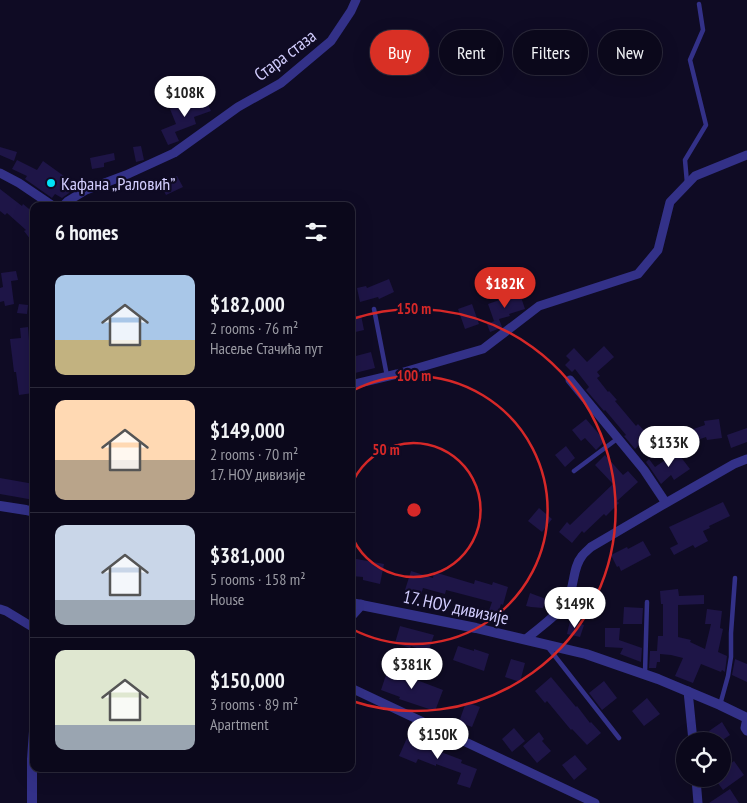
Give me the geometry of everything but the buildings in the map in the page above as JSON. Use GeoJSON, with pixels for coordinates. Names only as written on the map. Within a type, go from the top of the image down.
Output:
{"type":"FeatureCollection","features":[{"type":"Feature","properties":{"kind":"street","name":"Стара стаза"},"geometry":{"type":"LineString","coordinates":[[67,202],[86,190],[126,175],[174,153],[238,107],[281,83],[331,41],[356,0]]}},
{"type":"Feature","properties":{"kind":"street"},"geometry":{"type":"LineString","coordinates":[[355,384],[398,374],[483,349],[539,306],[638,274],[658,250],[670,202],[695,176],[747,155]]}},
{"type":"Feature","properties":{"kind":"street"},"geometry":{"type":"LineString","coordinates":[[0,173],[47,202]]}},
{"type":"Feature","properties":{"kind":"street"},"geometry":{"type":"LineString","coordinates":[[570,380],[644,470],[666,502]]}},
{"type":"Feature","properties":{"kind":"street"},"geometry":{"type":"LineString","coordinates":[[526,639],[566,602],[576,568],[582,555],[591,547],[666,502],[734,464],[747,459]]}},
{"type":"Feature","properties":{"kind":"street"},"geometry":{"type":"LineString","coordinates":[[0,506],[30,511]]}},
{"type":"Feature","properties":{"kind":"street","name":"17. НОУ дивизије"},"geometry":{"type":"LineString","coordinates":[[356,603],[459,624],[586,654],[645,673],[747,718]]}},
{"type":"Feature","properties":{"kind":"street"},"geometry":{"type":"LineString","coordinates":[[0,609],[30,626]]}},
{"type":"Feature","properties":{"kind":"street"},"geometry":{"type":"LineString","coordinates":[[355,690],[595,803]]}},
{"type":"Feature","properties":{"kind":"street"},"geometry":{"type":"LineString","coordinates":[[688,691],[692,732]]}},
{"type":"Feature","properties":{"kind":"street"},"geometry":{"type":"LineString","coordinates":[[747,718],[747,730]]}},
{"type":"Feature","properties":{"kind":"street"},"geometry":{"type":"LineString","coordinates":[[32,772],[32,803]]}},
{"type":"Feature","properties":{"kind":"street"},"geometry":{"type":"LineString","coordinates":[[697,787],[698,803]]}},
{"type":"Feature","properties":{"kind":"lane"},"geometry":{"type":"LineString","coordinates":[[687,185],[685,160],[706,125],[690,60],[703,30],[699,4]]}},
{"type":"Feature","properties":{"kind":"lane"},"geometry":{"type":"LineString","coordinates":[[374,309],[388,376]]}},
{"type":"Feature","properties":{"kind":"lane"},"geometry":{"type":"LineString","coordinates":[[574,471],[617,439]]}},
{"type":"Feature","properties":{"kind":"lane"},"geometry":{"type":"LineString","coordinates":[[720,705],[731,657],[735,578]]}},
{"type":"Feature","properties":{"kind":"lane"},"geometry":{"type":"LineString","coordinates":[[645,673],[647,602]]}},
{"type":"Feature","properties":{"kind":"lane"},"geometry":{"type":"LineString","coordinates":[[544,643],[619,738]]}},
{"type":"Feature","properties":{"kind":"place","name":"Кафана „Раловић”"},"geometry":{"type":"Point","coordinates":[51,183]}}]}
